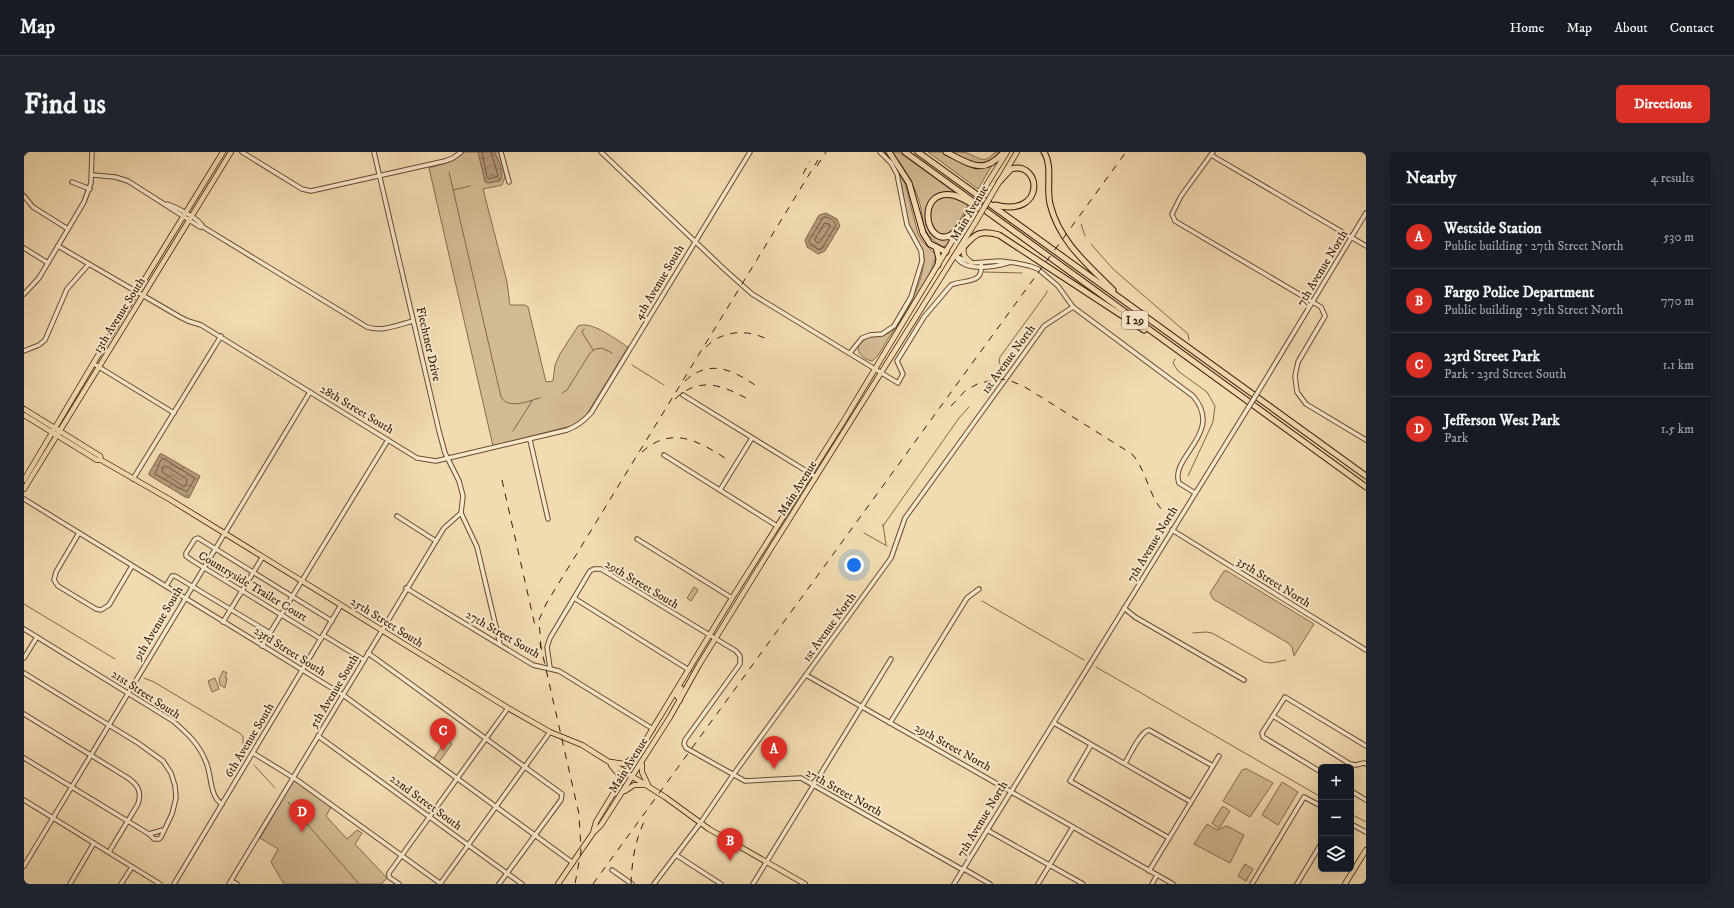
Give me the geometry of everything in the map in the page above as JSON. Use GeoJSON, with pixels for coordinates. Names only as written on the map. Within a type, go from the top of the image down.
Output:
{"type":"FeatureCollection","features":[{"type":"Feature","properties":{"kind":"highway"},"geometry":{"type":"LineString","coordinates":[[889,152],[908,183],[922,233],[926,240],[936,248],[946,252]]}},
{"type":"Feature","properties":{"kind":"highway","name":"I 29"},"geometry":{"type":"LineString","coordinates":[[905,152],[1366,487]]}},
{"type":"Feature","properties":{"kind":"highway","name":"I 29"},"geometry":{"type":"LineString","coordinates":[[918,152],[992,204],[1126,304],[1351,466],[1366,475]]}},
{"type":"Feature","properties":{"kind":"highway"},"geometry":{"type":"LineString","coordinates":[[946,152],[968,164],[978,166],[993,162],[1006,152]]}},
{"type":"Feature","properties":{"kind":"highway"},"geometry":{"type":"LineString","coordinates":[[1044,152],[1049,167],[1048,190],[1050,203],[1060,231],[1076,254],[1126,304]]}},
{"type":"Feature","properties":{"kind":"highway"},"geometry":{"type":"LineString","coordinates":[[992,204],[1003,207],[1018,207],[1029,199],[1033,191],[1029,172],[1020,168],[1010,169],[999,182]]}},
{"type":"Feature","properties":{"kind":"highway"},"geometry":{"type":"LineString","coordinates":[[967,216],[952,234],[943,236],[935,233],[928,225],[927,216],[930,205],[942,195],[959,197],[1002,222]]}},
{"type":"Feature","properties":{"kind":"highway"},"geometry":{"type":"LineString","coordinates":[[955,256],[982,232],[999,235],[1189,358]]}},
{"type":"Feature","properties":{"kind":"highway"},"geometry":{"type":"LineString","coordinates":[[936,248],[939,258],[938,265]]}},
{"type":"Feature","properties":{"kind":"main road","name":"13th Avenue South"},"geometry":{"type":"LineString","coordinates":[[24,489],[94,364],[222,152]]}},
{"type":"Feature","properties":{"kind":"main road","name":"13th Avenue South"},"geometry":{"type":"LineString","coordinates":[[24,480],[99,367],[231,152]]}},
{"type":"Feature","properties":{"kind":"main road","name":"Main Avenue"},"geometry":{"type":"LineString","coordinates":[[593,833],[596,822],[732,598],[875,370],[1006,152]]}},
{"type":"Feature","properties":{"kind":"main road","name":"Main Avenue"},"geometry":{"type":"LineString","coordinates":[[558,884],[593,833],[601,825],[634,776],[766,555],[955,256],[1017,152]]}},
{"type":"Feature","properties":{"kind":"main road"},"geometry":{"type":"LineString","coordinates":[[965,239],[963,248],[965,258],[978,264]]}},
{"type":"Feature","properties":{"kind":"main road"},"geometry":{"type":"LineString","coordinates":[[946,252],[955,256]]}},
{"type":"Feature","properties":{"kind":"main road","name":"25th Street South"},"geometry":{"type":"LineString","coordinates":[[24,409],[56,431]]}},
{"type":"Feature","properties":{"kind":"main road","name":"25th Street South"},"geometry":{"type":"LineString","coordinates":[[24,415],[100,456],[101,460],[168,499],[508,708],[550,732],[582,745],[634,776],[700,822],[805,884]]}},
{"type":"Feature","properties":{"kind":"main road"},"geometry":{"type":"LineString","coordinates":[[766,555],[765,551],[776,528]]}},
{"type":"Feature","properties":{"kind":"main road"},"geometry":{"type":"LineString","coordinates":[[680,700],[677,696],[692,664]]}},
{"type":"Feature","properties":{"kind":"main road"},"geometry":{"type":"LineString","coordinates":[[607,761],[627,764],[644,744]]}},
{"type":"Feature","properties":{"kind":"main road"},"geometry":{"type":"LineString","coordinates":[[623,793],[634,785],[648,786],[642,769],[645,757]]}},
{"type":"Feature","properties":{"kind":"main road"},"geometry":{"type":"LineString","coordinates":[[607,761],[619,774],[621,779],[619,786]]}},
{"type":"Feature","properties":{"kind":"main road"},"geometry":{"type":"LineString","coordinates":[[1345,884],[1366,850]]}},
{"type":"Feature","properties":{"kind":"street"},"geometry":{"type":"LineString","coordinates":[[24,294],[34,284],[48,263],[84,202],[90,189],[93,175],[92,152]]}},
{"type":"Feature","properties":{"kind":"street"},"geometry":{"type":"LineString","coordinates":[[242,152],[302,189],[311,191],[445,161],[453,158],[461,152]]}},
{"type":"Feature","properties":{"kind":"street","name":"Fiechtner Drive"},"geometry":{"type":"LineString","coordinates":[[374,152],[439,431],[448,459],[459,481],[462,493],[461,513]]}},
{"type":"Feature","properties":{"kind":"street"},"geometry":{"type":"LineString","coordinates":[[501,152],[509,182]]}},
{"type":"Feature","properties":{"kind":"street"},"geometry":{"type":"LineString","coordinates":[[601,152],[742,285],[765,302],[898,384],[903,374],[897,361],[927,313],[951,285],[958,282],[973,281],[980,275],[978,273],[978,264]]}},
{"type":"Feature","properties":{"kind":"street","name":"4th Avenue South"},"geometry":{"type":"LineString","coordinates":[[583,422],[591,413],[750,152]]}},
{"type":"Feature","properties":{"kind":"street"},"geometry":{"type":"LineString","coordinates":[[850,353],[862,338],[870,335],[882,334],[894,326],[911,297],[922,261],[921,251],[907,224],[897,174],[891,163],[880,152]]}},
{"type":"Feature","properties":{"kind":"street"},"geometry":{"type":"LineString","coordinates":[[1366,246],[1320,221],[1212,153],[1181,196],[1172,214],[1175,221],[1321,307],[1325,316],[1298,362],[1295,376],[1297,392],[1306,404],[1366,440]]}},
{"type":"Feature","properties":{"kind":"street"},"geometry":{"type":"LineString","coordinates":[[93,175],[123,179],[190,218],[367,327],[378,329],[386,328],[413,321]]}},
{"type":"Feature","properties":{"kind":"street"},"geometry":{"type":"LineString","coordinates":[[72,182],[90,189]]}},
{"type":"Feature","properties":{"kind":"street"},"geometry":{"type":"LineString","coordinates":[[24,196],[33,207],[68,229]]}},
{"type":"Feature","properties":{"kind":"street","name":"7th Avenue North"},"geometry":{"type":"LineString","coordinates":[[954,884],[1261,387],[1366,213]]}},
{"type":"Feature","properties":{"kind":"street","name":"28th Street South"},"geometry":{"type":"LineString","coordinates":[[58,246],[184,319],[202,325],[221,336],[417,458],[436,461],[448,459],[567,430],[578,426],[583,422]]}},
{"type":"Feature","properties":{"kind":"street"},"geometry":{"type":"LineString","coordinates":[[24,248],[48,263]]}},
{"type":"Feature","properties":{"kind":"street"},"geometry":{"type":"LineString","coordinates":[[955,256],[958,260],[969,266],[978,264],[1011,263],[1030,266],[1042,272],[1058,286],[1073,308],[1194,396],[1202,411],[1203,425],[1177,473],[1179,483],[1195,493]]}},
{"type":"Feature","properties":{"kind":"street"},"geometry":{"type":"LineString","coordinates":[[24,350],[39,345],[45,340],[67,289],[89,264]]}},
{"type":"Feature","properties":{"kind":"street","name":"1st Avenue North"},"geometry":{"type":"LineString","coordinates":[[654,884],[891,558],[905,518],[1044,326],[1073,308]]}},
{"type":"Feature","properties":{"kind":"street"},"geometry":{"type":"LineString","coordinates":[[133,479],[221,336]]}},
{"type":"Feature","properties":{"kind":"street"},"geometry":{"type":"LineString","coordinates":[[94,364],[174,413]]}},
{"type":"Feature","properties":{"kind":"street","name":"9th Avenue South"},"geometry":{"type":"LineString","coordinates":[[24,866],[223,533],[310,392]]}},
{"type":"Feature","properties":{"kind":"street"},"geometry":{"type":"LineString","coordinates":[[683,395],[816,477]]}},
{"type":"Feature","properties":{"kind":"street"},"geometry":{"type":"LineString","coordinates":[[720,490],[752,438]]}},
{"type":"Feature","properties":{"kind":"street"},"geometry":{"type":"LineString","coordinates":[[262,646],[388,440]]}},
{"type":"Feature","properties":{"kind":"street"},"geometry":{"type":"LineString","coordinates":[[530,440],[548,519]]}},
{"type":"Feature","properties":{"kind":"street"},"geometry":{"type":"LineString","coordinates":[[664,455],[720,490],[776,528]]}},
{"type":"Feature","properties":{"kind":"street","name":"23rd Street South"},"geometry":{"type":"LineString","coordinates":[[24,499],[78,535],[166,586],[343,695],[573,862]]}},
{"type":"Feature","properties":{"kind":"street"},"geometry":{"type":"LineString","coordinates":[[461,513],[477,547],[500,644]]}},
{"type":"Feature","properties":{"kind":"street","name":"5th Avenue South"},"geometry":{"type":"LineString","coordinates":[[230,882],[436,540],[444,528],[461,513]]}},
{"type":"Feature","properties":{"kind":"street"},"geometry":{"type":"LineString","coordinates":[[397,516],[436,540]]}},
{"type":"Feature","properties":{"kind":"street","name":"35th Street North"},"geometry":{"type":"LineString","coordinates":[[1172,530],[1366,650]]}},
{"type":"Feature","properties":{"kind":"street"},"geometry":{"type":"LineString","coordinates":[[78,535],[56,572],[55,582],[58,586],[98,610],[101,610],[109,605],[132,566]]}},
{"type":"Feature","properties":{"kind":"street","name":"Countryside Trailer Court"},"geometry":{"type":"LineString","coordinates":[[321,639],[203,567],[186,556],[186,553],[196,538],[332,620]]}},
{"type":"Feature","properties":{"kind":"street"},"geometry":{"type":"LineString","coordinates":[[637,539],[732,598]]}},
{"type":"Feature","properties":{"kind":"street"},"geometry":{"type":"LineString","coordinates":[[223,622],[262,558]]}},
{"type":"Feature","properties":{"kind":"street","name":"29th Street South"},"geometry":{"type":"LineString","coordinates":[[550,668],[548,643],[590,571],[598,568],[715,639]]}},
{"type":"Feature","properties":{"kind":"street"},"geometry":{"type":"LineString","coordinates":[[166,586],[172,576],[175,576],[270,634]]}},
{"type":"Feature","properties":{"kind":"street","name":"27th Street South"},"geometry":{"type":"LineString","coordinates":[[406,588],[533,665],[559,671],[653,730]]}},
{"type":"Feature","properties":{"kind":"street"},"geometry":{"type":"LineString","coordinates":[[890,723],[967,598],[979,589]]}},
{"type":"Feature","properties":{"kind":"street"},"geometry":{"type":"LineString","coordinates":[[574,598],[689,670]]}},
{"type":"Feature","properties":{"kind":"street","name":"6th Avenue South"},"geometry":{"type":"LineString","coordinates":[[174,884],[341,606]]}},
{"type":"Feature","properties":{"kind":"street"},"geometry":{"type":"LineString","coordinates":[[1124,608],[1135,616],[1244,680]]}},
{"type":"Feature","properties":{"kind":"street","name":"21st Street South"},"geometry":{"type":"LineString","coordinates":[[24,629],[172,721],[194,740],[206,762],[214,796],[222,804]]}},
{"type":"Feature","properties":{"kind":"street"},"geometry":{"type":"LineString","coordinates":[[323,635],[364,660]]}},
{"type":"Feature","properties":{"kind":"street"},"geometry":{"type":"LineString","coordinates":[[24,658],[37,637]]}},
{"type":"Feature","properties":{"kind":"street","name":"27th Street North"},"geometry":{"type":"LineString","coordinates":[[715,639],[736,651],[740,656],[740,664],[685,740],[684,744],[690,751],[745,781],[797,778],[813,785],[990,884]]}},
{"type":"Feature","properties":{"kind":"street"},"geometry":{"type":"LineString","coordinates":[[368,653],[560,792],[562,795],[561,800],[499,884]]}},
{"type":"Feature","properties":{"kind":"street"},"geometry":{"type":"LineString","coordinates":[[753,884],[891,659]]}},
{"type":"Feature","properties":{"kind":"street"},"geometry":{"type":"LineString","coordinates":[[24,673],[156,754],[168,768],[175,786],[176,798],[172,814],[163,830],[161,837],[157,840],[24,758]]}},
{"type":"Feature","properties":{"kind":"street","name":"29th Street North"},"geometry":{"type":"LineString","coordinates":[[806,675],[1173,884]]}},
{"type":"Feature","properties":{"kind":"street"},"geometry":{"type":"LineString","coordinates":[[1318,770],[1263,737],[1263,734],[1285,697],[1366,746]]}},
{"type":"Feature","properties":{"kind":"street"},"geometry":{"type":"LineString","coordinates":[[399,884],[388,875],[508,708]]}},
{"type":"Feature","properties":{"kind":"street"},"geometry":{"type":"LineString","coordinates":[[24,714],[128,778],[137,786],[140,796],[127,822],[109,852]]}},
{"type":"Feature","properties":{"kind":"street"},"geometry":{"type":"LineString","coordinates":[[1273,716],[1350,764],[1356,765],[1365,762]]}},
{"type":"Feature","properties":{"kind":"street"},"geometry":{"type":"LineString","coordinates":[[1054,723],[1191,802]]}},
{"type":"Feature","properties":{"kind":"street"},"geometry":{"type":"LineString","coordinates":[[1125,764],[1140,737],[1145,731],[1148,730],[1212,766]]}},
{"type":"Feature","properties":{"kind":"street"},"geometry":{"type":"LineString","coordinates":[[253,753],[293,778],[441,884],[550,732]]}},
{"type":"Feature","properties":{"kind":"street","name":"22nd Street South"},"geometry":{"type":"LineString","coordinates":[[318,736],[522,884]]}},
{"type":"Feature","properties":{"kind":"street"},"geometry":{"type":"LineString","coordinates":[[1091,745],[1070,781],[1169,838]]}},
{"type":"Feature","properties":{"kind":"street"},"geometry":{"type":"LineString","coordinates":[[1149,871],[1219,756]]}},
{"type":"Feature","properties":{"kind":"street"},"geometry":{"type":"LineString","coordinates":[[1354,793],[1366,800]]}},
{"type":"Feature","properties":{"kind":"street"},"geometry":{"type":"LineString","coordinates":[[1252,884],[1304,797],[1318,804]]}},
{"type":"Feature","properties":{"kind":"street"},"geometry":{"type":"LineString","coordinates":[[24,800],[160,884]]}},
{"type":"Feature","properties":{"kind":"street"},"geometry":{"type":"LineString","coordinates":[[1354,826],[1366,832]]}},
{"type":"Feature","properties":{"kind":"street"},"geometry":{"type":"LineString","coordinates":[[1038,884],[1073,827]]}},
{"type":"Feature","properties":{"kind":"street"},"geometry":{"type":"LineString","coordinates":[[148,834],[163,830]]}},
{"type":"Feature","properties":{"kind":"street"},"geometry":{"type":"LineString","coordinates":[[988,830],[1083,884]]}},
{"type":"Feature","properties":{"kind":"street"},"geometry":{"type":"LineString","coordinates":[[70,884],[94,843]]}},
{"type":"Feature","properties":{"kind":"street"},"geometry":{"type":"LineString","coordinates":[[1296,884],[1318,849]]}},
{"type":"Feature","properties":{"kind":"street"},"geometry":{"type":"LineString","coordinates":[[676,855],[721,884]]}},
{"type":"Feature","properties":{"kind":"street"},"geometry":{"type":"LineString","coordinates":[[121,884],[132,867]]}},
{"type":"Feature","properties":{"kind":"street"},"geometry":{"type":"LineString","coordinates":[[612,870],[632,884]]}},
{"type":"Feature","properties":{"kind":"street"},"geometry":{"type":"LineString","coordinates":[[1152,884],[1158,875]]}},
{"type":"Feature","properties":{"kind":"street"},"geometry":{"type":"LineString","coordinates":[[230,882],[237,884]]}},
{"type":"Feature","properties":{"kind":"shaded area"},"geometry":{"type":"Polygon","coordinates":[[[464,152],[498,152],[500,155],[505,177],[502,185],[483,189],[507,282],[510,305],[525,305],[528,307],[546,382],[553,381],[555,365],[560,354],[578,326],[584,325],[597,328],[628,347],[587,414],[575,425],[493,446],[429,168],[450,162],[464,152]]]}},
{"type":"Feature","properties":{"kind":"shaded area"},"geometry":{"type":"Polygon","coordinates":[[[884,152],[888,152],[905,183],[918,234],[923,242],[936,255],[929,275],[904,317],[920,280],[924,263],[924,254],[910,228],[900,178],[891,160],[884,152]]]}},
{"type":"Feature","properties":{"kind":"shaded area"},"geometry":{"type":"Polygon","coordinates":[[[892,152],[899,152],[954,192],[941,194],[926,210],[926,220],[930,228],[945,239],[949,238],[947,245],[943,247],[929,236],[924,224],[915,189],[906,172],[892,152]]]}},
{"type":"Feature","properties":{"kind":"shaded area"},"geometry":{"type":"Polygon","coordinates":[[[928,152],[943,152],[967,165],[992,165],[978,189],[928,152]]]}},
{"type":"Feature","properties":{"kind":"shaded area"},"geometry":{"type":"Polygon","coordinates":[[[951,152],[967,153],[985,159],[995,152],[1000,152],[991,160],[992,161],[986,163],[975,163],[961,158],[951,152]]]}},
{"type":"Feature","properties":{"kind":"shaded area"},"geometry":{"type":"Polygon","coordinates":[[[944,197],[954,197],[969,204],[957,225],[945,234],[934,230],[929,216],[931,209],[936,202],[944,197]]]}},
{"type":"Feature","properties":{"kind":"shaded area"},"geometry":{"type":"Polygon","coordinates":[[[898,325],[875,359],[872,361],[862,356],[858,350],[858,347],[863,341],[870,337],[889,333],[898,325]]]}},
{"type":"Feature","properties":{"kind":"shaded area"},"geometry":{"type":"Polygon","coordinates":[[[1224,571],[1227,571],[1314,624],[1294,656],[1292,647],[1288,643],[1213,599],[1210,593],[1224,571]]]}},
{"type":"Feature","properties":{"kind":"shaded area"},"geometry":{"type":"Polygon","coordinates":[[[694,587],[698,590],[691,601],[687,598],[694,587]]]}},
{"type":"Feature","properties":{"kind":"shaded area"},"geometry":{"type":"Polygon","coordinates":[[[223,671],[227,673],[225,677],[227,678],[225,688],[220,685],[219,679],[223,671]]]}},
{"type":"Feature","properties":{"kind":"shaded area"},"geometry":{"type":"Polygon","coordinates":[[[215,678],[219,689],[212,692],[208,681],[215,678]]]}},
{"type":"Feature","properties":{"kind":"shaded area"},"geometry":{"type":"Polygon","coordinates":[[[446,740],[452,744],[439,762],[434,758],[446,740]]]}},
{"type":"Feature","properties":{"kind":"shaded area"},"geometry":{"type":"Polygon","coordinates":[[[1245,769],[1273,783],[1250,817],[1223,801],[1242,770],[1245,769]]]}},
{"type":"Feature","properties":{"kind":"shaded area"},"geometry":{"type":"Polygon","coordinates":[[[294,780],[331,807],[326,816],[347,839],[357,830],[362,833],[355,844],[387,878],[382,883],[383,884],[284,884],[271,862],[278,849],[260,838],[294,780]]]}},
{"type":"Feature","properties":{"kind":"shaded area"},"geometry":{"type":"Polygon","coordinates":[[[1282,782],[1298,792],[1278,825],[1262,815],[1282,782]]]}},
{"type":"Feature","properties":{"kind":"shaded area"},"geometry":{"type":"Polygon","coordinates":[[[1222,807],[1230,811],[1218,828],[1212,823],[1222,807]]]}},
{"type":"Feature","properties":{"kind":"shaded area"},"geometry":{"type":"Polygon","coordinates":[[[1207,824],[1217,830],[1227,826],[1244,835],[1230,863],[1194,844],[1207,824]]]}},
{"type":"Feature","properties":{"kind":"shaded area"},"geometry":{"type":"Polygon","coordinates":[[[1245,864],[1253,869],[1246,881],[1238,876],[1245,864]]]}},
{"type":"Feature","properties":{"kind":"water"},"geometry":{"type":"Polygon","coordinates":[[[478,152],[494,152],[498,158],[502,171],[500,181],[489,183],[485,182],[478,152]]]}},
{"type":"Feature","properties":{"kind":"water"},"geometry":{"type":"Polygon","coordinates":[[[826,213],[837,219],[840,226],[825,251],[818,254],[807,247],[805,240],[819,215],[826,213]]]}},
{"type":"Feature","properties":{"kind":"water"},"geometry":{"type":"Polygon","coordinates":[[[160,454],[200,476],[189,498],[149,475],[160,454]]]}},
{"type":"Feature","properties":{"kind":"waterway"},"geometry":{"type":"LineString","coordinates":[[449,172],[501,397],[504,401],[514,404],[540,398]]}},
{"type":"Feature","properties":{"kind":"waterway"},"geometry":{"type":"LineString","coordinates":[[453,190],[470,186]]}},
{"type":"Feature","properties":{"kind":"waterway"},"geometry":{"type":"LineString","coordinates":[[1081,224],[1085,236]]}},
{"type":"Feature","properties":{"kind":"waterway"},"geometry":{"type":"LineString","coordinates":[[1091,244],[1113,269],[1188,334],[1189,340]]}},
{"type":"Feature","properties":{"kind":"waterway"},"geometry":{"type":"LineString","coordinates":[[984,272],[1022,273]]}},
{"type":"Feature","properties":{"kind":"waterway"},"geometry":{"type":"LineString","coordinates":[[1001,367],[999,361],[1000,357],[1047,291]]}},
{"type":"Feature","properties":{"kind":"waterway"},"geometry":{"type":"LineString","coordinates":[[584,329],[582,332],[593,350]]}},
{"type":"Feature","properties":{"kind":"waterway"},"geometry":{"type":"LineString","coordinates":[[562,393],[567,390],[590,353],[595,349],[602,348],[612,353]]}},
{"type":"Feature","properties":{"kind":"waterway"},"geometry":{"type":"LineString","coordinates":[[1175,359],[1173,363],[1178,371],[1207,392],[1215,406],[1213,422],[1188,476]]}},
{"type":"Feature","properties":{"kind":"waterway"},"geometry":{"type":"LineString","coordinates":[[632,365],[664,385]]}},
{"type":"Feature","properties":{"kind":"waterway"},"geometry":{"type":"LineString","coordinates":[[513,431],[532,401]]}},
{"type":"Feature","properties":{"kind":"waterway"},"geometry":{"type":"LineString","coordinates":[[883,526],[959,418],[969,407]]}},
{"type":"Feature","properties":{"kind":"waterway"},"geometry":{"type":"LineString","coordinates":[[883,524],[886,545]]}},
{"type":"Feature","properties":{"kind":"waterway"},"geometry":{"type":"LineString","coordinates":[[864,533],[887,546]]}},
{"type":"Feature","properties":{"kind":"waterway"},"geometry":{"type":"LineString","coordinates":[[982,601],[1084,660]]}},
{"type":"Feature","properties":{"kind":"waterway"},"geometry":{"type":"LineString","coordinates":[[24,604],[115,659]]}},
{"type":"Feature","properties":{"kind":"waterway"},"geometry":{"type":"LineString","coordinates":[[1193,633],[1212,633],[1264,662],[1272,663],[1286,660]]}},
{"type":"Feature","properties":{"kind":"waterway"},"geometry":{"type":"LineString","coordinates":[[1096,667],[1318,795]]}},
{"type":"Feature","properties":{"kind":"waterway"},"geometry":{"type":"LineString","coordinates":[[144,678],[154,682],[241,734],[243,737],[243,750]]}},
{"type":"Feature","properties":{"kind":"waterway"},"geometry":{"type":"LineString","coordinates":[[254,765],[275,788]]}},
{"type":"Feature","properties":{"kind":"waterway"},"geometry":{"type":"LineString","coordinates":[[288,802],[359,884]]}},
{"type":"Feature","properties":{"kind":"waterway"},"geometry":{"type":"LineString","coordinates":[[1354,816],[1366,822]]}},
{"type":"Feature","properties":{"kind":"railway"},"geometry":{"type":"LineString","coordinates":[[817,166],[826,152]]}},
{"type":"Feature","properties":{"kind":"railway"},"geometry":{"type":"LineString","coordinates":[[593,884],[1126,152]]}},
{"type":"Feature","properties":{"kind":"railway"},"geometry":{"type":"LineString","coordinates":[[541,648],[539,620],[546,604],[818,160]]}},
{"type":"Feature","properties":{"kind":"railway"},"geometry":{"type":"LineString","coordinates":[[803,174],[810,161]]}},
{"type":"Feature","properties":{"kind":"railway"},"geometry":{"type":"LineString","coordinates":[[706,347],[721,337],[737,333],[754,334],[771,341]]}},
{"type":"Feature","properties":{"kind":"railway"},"geometry":{"type":"LineString","coordinates":[[685,381],[694,374],[711,368],[729,371],[755,385]]}},
{"type":"Feature","properties":{"kind":"railway"},"geometry":{"type":"LineString","coordinates":[[951,406],[965,391],[979,383],[1001,379],[1011,381],[1025,387],[1132,454],[1138,462],[1157,504],[1170,517]]}},
{"type":"Feature","properties":{"kind":"railway"},"geometry":{"type":"LineString","coordinates":[[675,399],[694,387],[713,385],[732,391],[751,401]]}},
{"type":"Feature","properties":{"kind":"railway"},"geometry":{"type":"LineString","coordinates":[[642,452],[663,439],[684,438],[694,441],[725,458]]}},
{"type":"Feature","properties":{"kind":"railway"},"geometry":{"type":"LineString","coordinates":[[502,480],[536,630]]}},
{"type":"Feature","properties":{"kind":"railway"},"geometry":{"type":"LineString","coordinates":[[540,643],[579,814],[581,851],[575,884]]}},
{"type":"Feature","properties":{"kind":"railway"},"geometry":{"type":"LineString","coordinates":[[631,884],[635,850],[639,834],[646,818]]}},
{"type":"Feature","properties":{"kind":"place","name":"23rd Street Park"},"geometry":{"type":"Point","coordinates":[443,751]}},
{"type":"Feature","properties":{"kind":"place","name":"Westside Station"},"geometry":{"type":"Point","coordinates":[774,769]}},
{"type":"Feature","properties":{"kind":"place","name":"Jefferson West Park"},"geometry":{"type":"Point","coordinates":[302,832]}},
{"type":"Feature","properties":{"kind":"place","name":"Fargo Police Department"},"geometry":{"type":"Point","coordinates":[730,861]}}]}
